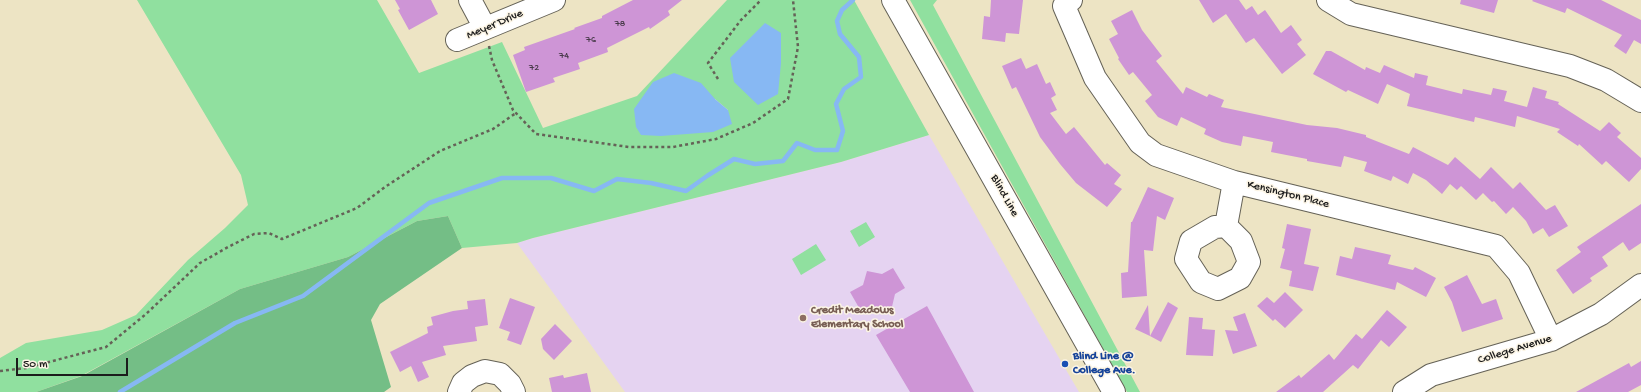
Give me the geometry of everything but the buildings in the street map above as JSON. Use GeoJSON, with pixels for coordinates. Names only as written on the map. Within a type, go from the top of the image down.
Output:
{"type":"FeatureCollection","features":[{"type":"Feature","properties":{"kind":"street"},"geometry":{"type":"LineString","coordinates":[[470,0],[485,28]]}},
{"type":"Feature","properties":{"kind":"street","name":"Meyer Drive"},"geometry":{"type":"LineString","coordinates":[[457,40],[554,0]]}},
{"type":"Feature","properties":{"kind":"street","name":"Blind Line"},"geometry":{"type":"LineString","coordinates":[[893,0],[1114,392]]}},
{"type":"Feature","properties":{"kind":"street","name":"Kensington Place"},"geometry":{"type":"LineString","coordinates":[[1071,0],[1064,6],[1095,78],[1140,143],[1156,154],[1234,182],[1496,246],[1519,273],[1551,340]]}},
{"type":"Feature","properties":{"kind":"street"},"geometry":{"type":"LineString","coordinates":[[1328,0],[1351,14],[1570,66],[1606,80],[1641,102]]}},
{"type":"Feature","properties":{"kind":"street"},"geometry":{"type":"LineString","coordinates":[[1226,226],[1234,182]]}},
{"type":"Feature","properties":{"kind":"street","name":"College Avenue"},"geometry":{"type":"LineString","coordinates":[[1404,392],[1431,375],[1551,340],[1601,314],[1641,285]]}},
{"type":"Feature","properties":{"kind":"street"},"geometry":{"type":"LineString","coordinates":[[459,392],[463,383],[472,376],[485,371],[500,374],[510,384],[514,392]]}},
{"type":"Feature","properties":{"kind":"path"},"geometry":{"type":"LineString","coordinates":[[718,79],[708,63],[741,20],[761,0]]}},
{"type":"Feature","properties":{"kind":"path"},"geometry":{"type":"LineString","coordinates":[[485,28],[492,60],[513,110],[536,134],[629,147],[673,147],[716,139],[753,123],[788,99],[798,47],[794,0]]}},
{"type":"Feature","properties":{"kind":"path"},"geometry":{"type":"LineString","coordinates":[[0,371],[26,368],[106,347],[146,314],[200,263],[254,234],[269,233],[282,240],[357,208],[385,187],[440,151],[493,129],[516,112]]}},
{"type":"Feature","properties":{"kind":"shaded area","name":"Credit Meadows Elementary School"},"geometry":{"type":"Polygon","coordinates":[[[929,135],[1079,392],[625,392],[517,243],[841,162],[929,135]]]}},
{"type":"Feature","properties":{"kind":"green space"},"geometry":{"type":"Polygon","coordinates":[[[137,0],[377,0],[419,73],[502,42],[543,128],[637,96],[727,0],[854,0],[929,135],[841,162],[517,243],[462,248],[448,216],[417,221],[348,257],[240,289],[81,376],[36,392],[0,392],[0,358],[26,343],[102,330],[136,315],[188,260],[225,228],[248,205],[241,175],[137,0]],[[715,99],[634,110],[728,110],[715,99]]]}},
{"type":"Feature","properties":{"kind":"green space"},"geometry":{"type":"Polygon","coordinates":[[[910,0],[937,0],[933,5],[1140,392],[1127,392],[910,0]]]}},
{"type":"Feature","properties":{"kind":"green space"},"geometry":{"type":"Polygon","coordinates":[[[448,216],[462,248],[380,304],[371,320],[391,387],[384,392],[36,392],[82,376],[240,289],[348,257],[417,221],[448,216]]]}},
{"type":"Feature","properties":{"kind":"green space"},"geometry":{"type":"Polygon","coordinates":[[[866,222],[875,237],[859,247],[850,231],[866,222]]]}},
{"type":"Feature","properties":{"kind":"green space"},"geometry":{"type":"Polygon","coordinates":[[[816,244],[826,260],[801,275],[792,259],[816,244]]]}},
{"type":"Feature","properties":{"kind":"water"},"geometry":{"type":"Polygon","coordinates":[[[765,23],[781,33],[781,63],[778,94],[758,105],[734,82],[730,58],[765,23]]]}},
{"type":"Feature","properties":{"kind":"water"},"geometry":{"type":"Polygon","coordinates":[[[674,73],[701,83],[715,99],[728,110],[732,124],[713,132],[661,136],[641,135],[636,127],[634,109],[653,82],[674,73]]]}},
{"type":"Feature","properties":{"kind":"waterway"},"geometry":{"type":"LineString","coordinates":[[120,392],[235,323],[303,296],[429,203],[502,178],[551,178],[594,191],[617,179],[651,183],[686,191],[734,159],[755,164],[783,161],[797,143],[815,150],[837,150],[843,131],[836,104],[844,89],[861,77],[859,57],[840,34],[837,21],[842,10],[853,0]]}},
{"type":"Feature","properties":{"kind":"place","name":"Credit Meadows Elementary School"},"geometry":{"type":"Point","coordinates":[803,318]}},
{"type":"Feature","properties":{"kind":"place","name":"Blind Line @ College Ave."},"geometry":{"type":"Point","coordinates":[1065,364]}}]}
